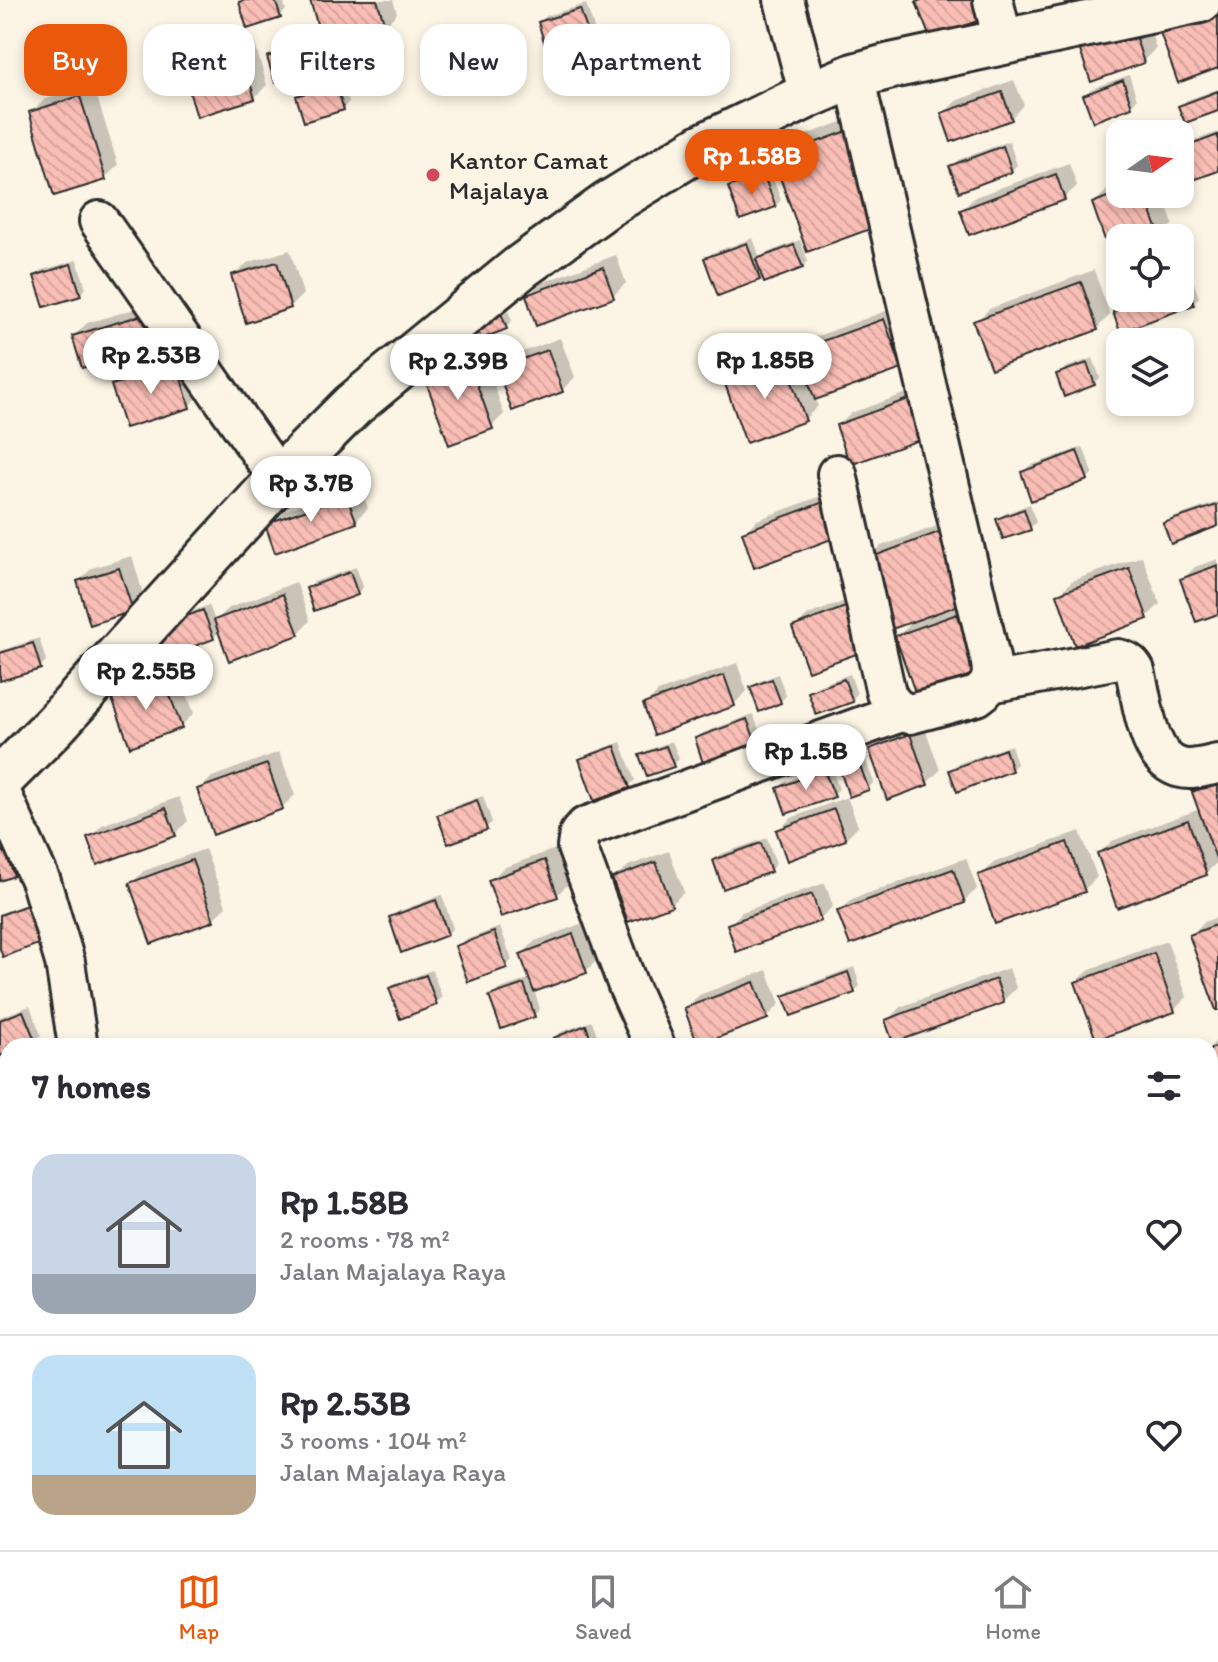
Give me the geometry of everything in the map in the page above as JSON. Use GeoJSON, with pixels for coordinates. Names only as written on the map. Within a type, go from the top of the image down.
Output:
{"type":"FeatureCollection","features":[{"type":"Feature","properties":{"kind":"street"},"geometry":{"type":"LineString","coordinates":[[784,0],[809,95]]}},
{"type":"Feature","properties":{"kind":"street"},"geometry":{"type":"LineString","coordinates":[[0,780],[55,725],[279,479],[353,405],[521,267],[595,214],[701,147],[809,95],[854,76],[891,66],[998,21],[1200,0]]}},
{"type":"Feature","properties":{"kind":"street"},"geometry":{"type":"LineString","coordinates":[[837,474],[890,702],[901,712],[910,714],[977,696],[986,690],[993,670],[854,76]]}},
{"type":"Feature","properties":{"kind":"street"},"geometry":{"type":"LineString","coordinates":[[99,221],[279,479]]}},
{"type":"Feature","properties":{"kind":"street"},"geometry":{"type":"LineString","coordinates":[[990,683],[1118,659],[1126,661],[1133,665],[1151,738],[1162,757],[1184,770],[1218,764]]}},
{"type":"Feature","properties":{"kind":"street"},"geometry":{"type":"LineString","coordinates":[[651,1038],[628,986],[577,847],[579,834],[585,827],[901,712]]}},
{"type":"Feature","properties":{"kind":"street"},"geometry":{"type":"LineString","coordinates":[[0,791],[41,882],[65,962],[77,1038]]}},
{"type":"Feature","properties":{"kind":"building"},"geometry":{"type":"Polygon","coordinates":[[[275,0],[281,18],[255,26],[246,24],[239,2],[275,0]]]}},
{"type":"Feature","properties":{"kind":"building"},"geometry":{"type":"Polygon","coordinates":[[[310,0],[377,0],[385,24],[317,24],[310,0]]]}},
{"type":"Feature","properties":{"kind":"building"},"geometry":{"type":"Polygon","coordinates":[[[976,0],[983,19],[930,38],[916,2],[976,0]]]}},
{"type":"Feature","properties":{"kind":"building"},"geometry":{"type":"Polygon","coordinates":[[[1218,5],[1218,68],[1178,83],[1157,24],[1218,5]]]}},
{"type":"Feature","properties":{"kind":"building"},"geometry":{"type":"Polygon","coordinates":[[[580,9],[585,24],[543,24],[543,38],[538,22],[580,9]]]}},
{"type":"Feature","properties":{"kind":"building"},"geometry":{"type":"Polygon","coordinates":[[[1130,20],[1144,63],[1091,82],[1076,39],[1130,20]]]}},
{"type":"Feature","properties":{"kind":"building"},"geometry":{"type":"Polygon","coordinates":[[[1123,80],[1132,107],[1093,122],[1083,95],[1123,80]]]}},
{"type":"Feature","properties":{"kind":"building"},"geometry":{"type":"Polygon","coordinates":[[[1218,91],[1218,111],[1193,120],[1184,120],[1178,106],[1218,91]]]}},
{"type":"Feature","properties":{"kind":"building"},"geometry":{"type":"Polygon","coordinates":[[[1002,92],[1012,120],[951,142],[941,113],[1002,92]]]}},
{"type":"Feature","properties":{"kind":"building"},"geometry":{"type":"Polygon","coordinates":[[[80,96],[106,180],[54,196],[29,112],[80,96]]]}},
{"type":"Feature","properties":{"kind":"building"},"geometry":{"type":"Polygon","coordinates":[[[191,96],[254,96],[255,99],[197,117],[191,96]]]}},
{"type":"Feature","properties":{"kind":"building"},"geometry":{"type":"Polygon","coordinates":[[[296,96],[340,96],[344,110],[304,122],[296,96]]]}},
{"type":"Feature","properties":{"kind":"building"},"geometry":{"type":"Polygon","coordinates":[[[850,130],[884,224],[807,252],[773,158],[850,130]]]}},
{"type":"Feature","properties":{"kind":"building"},"geometry":{"type":"Polygon","coordinates":[[[1218,135],[1218,171],[1194,180],[1194,144],[1218,135]]]}},
{"type":"Feature","properties":{"kind":"building"},"geometry":{"type":"Polygon","coordinates":[[[1003,146],[1012,172],[959,192],[949,166],[1003,146]]]}},
{"type":"Feature","properties":{"kind":"building"},"geometry":{"type":"Polygon","coordinates":[[[763,174],[776,207],[740,220],[728,187],[763,174]]]}},
{"type":"Feature","properties":{"kind":"building"},"geometry":{"type":"Polygon","coordinates":[[[1056,174],[1065,200],[969,235],[960,210],[1056,174]]]}},
{"type":"Feature","properties":{"kind":"building"},"geometry":{"type":"Polygon","coordinates":[[[1106,198],[1106,208],[1149,208],[1156,224],[1106,224],[1106,243],[1092,203],[1106,198]]]}},
{"type":"Feature","properties":{"kind":"building"},"geometry":{"type":"Polygon","coordinates":[[[747,243],[760,280],[718,296],[704,258],[747,243]]]}},
{"type":"Feature","properties":{"kind":"building"},"geometry":{"type":"Polygon","coordinates":[[[794,245],[803,268],[764,283],[756,259],[794,245]]]}},
{"type":"Feature","properties":{"kind":"building"},"geometry":{"type":"Polygon","coordinates":[[[277,262],[291,308],[246,323],[231,275],[277,262]]]}},
{"type":"Feature","properties":{"kind":"building"},"geometry":{"type":"Polygon","coordinates":[[[71,264],[81,296],[44,307],[34,276],[71,264]]]}},
{"type":"Feature","properties":{"kind":"building"},"geometry":{"type":"Polygon","coordinates":[[[603,267],[614,298],[536,326],[526,295],[603,267]]]}},
{"type":"Feature","properties":{"kind":"building"},"geometry":{"type":"Polygon","coordinates":[[[1081,282],[1098,330],[991,369],[973,321],[1081,282]]]}},
{"type":"Feature","properties":{"kind":"building"},"geometry":{"type":"Polygon","coordinates":[[[498,305],[507,329],[481,339],[472,315],[498,305]]]}},
{"type":"Feature","properties":{"kind":"building"},"geometry":{"type":"Polygon","coordinates":[[[1113,312],[1175,312],[1131,328],[1119,328],[1113,312]]]}},
{"type":"Feature","properties":{"kind":"building"},"geometry":{"type":"Polygon","coordinates":[[[142,315],[151,347],[82,368],[72,336],[142,315]]]}},
{"type":"Feature","properties":{"kind":"building"},"geometry":{"type":"Polygon","coordinates":[[[884,319],[902,369],[815,400],[797,350],[884,319]]]}},
{"type":"Feature","properties":{"kind":"building"},"geometry":{"type":"Polygon","coordinates":[[[548,350],[563,392],[512,411],[497,368],[548,350]]]}},
{"type":"Feature","properties":{"kind":"building"},"geometry":{"type":"Polygon","coordinates":[[[468,360],[493,429],[449,445],[424,376],[468,360]]]}},
{"type":"Feature","properties":{"kind":"building"},"geometry":{"type":"Polygon","coordinates":[[[784,360],[806,421],[746,443],[724,381],[784,360]]]}},
{"type":"Feature","properties":{"kind":"building"},"geometry":{"type":"Polygon","coordinates":[[[1087,363],[1095,385],[1064,397],[1056,374],[1087,363]]]}},
{"type":"Feature","properties":{"kind":"building"},"geometry":{"type":"Polygon","coordinates":[[[177,365],[190,408],[125,428],[111,385],[177,365]]]}},
{"type":"Feature","properties":{"kind":"building"},"geometry":{"type":"Polygon","coordinates":[[[911,398],[925,438],[850,465],[836,425],[911,398]]]}},
{"type":"Feature","properties":{"kind":"building"},"geometry":{"type":"Polygon","coordinates":[[[1077,451],[1088,480],[1031,501],[1021,472],[1077,451]]]}},
{"type":"Feature","properties":{"kind":"building"},"geometry":{"type":"Polygon","coordinates":[[[346,495],[357,523],[275,553],[265,524],[346,495]]]}},
{"type":"Feature","properties":{"kind":"building"},"geometry":{"type":"Polygon","coordinates":[[[832,499],[845,534],[754,568],[742,532],[832,499]]]}},
{"type":"Feature","properties":{"kind":"building"},"geometry":{"type":"Polygon","coordinates":[[[1217,505],[1218,526],[1171,544],[1163,523],[1217,505]]]}},
{"type":"Feature","properties":{"kind":"building"},"geometry":{"type":"Polygon","coordinates":[[[1024,509],[1031,530],[1003,539],[996,519],[1024,509]]]}},
{"type":"Feature","properties":{"kind":"building"},"geometry":{"type":"Polygon","coordinates":[[[939,532],[965,603],[892,629],[866,559],[939,532]]]}},
{"type":"Feature","properties":{"kind":"building"},"geometry":{"type":"Polygon","coordinates":[[[1218,565],[1218,614],[1196,622],[1180,579],[1218,565]]]}},
{"type":"Feature","properties":{"kind":"building"},"geometry":{"type":"Polygon","coordinates":[[[119,568],[133,611],[90,625],[77,581],[119,568]]]}},
{"type":"Feature","properties":{"kind":"building"},"geometry":{"type":"Polygon","coordinates":[[[1129,568],[1148,619],[1075,646],[1057,594],[1129,568]]]}},
{"type":"Feature","properties":{"kind":"building"},"geometry":{"type":"Polygon","coordinates":[[[350,572],[358,595],[314,611],[306,588],[350,572]]]}},
{"type":"Feature","properties":{"kind":"building"},"geometry":{"type":"Polygon","coordinates":[[[283,594],[299,635],[229,661],[214,620],[283,594]]]}},
{"type":"Feature","properties":{"kind":"building"},"geometry":{"type":"Polygon","coordinates":[[[848,606],[865,651],[808,671],[792,627],[848,606]]]}},
{"type":"Feature","properties":{"kind":"building"},"geometry":{"type":"Polygon","coordinates":[[[203,610],[214,639],[165,657],[154,628],[203,610]]]}},
{"type":"Feature","properties":{"kind":"building"},"geometry":{"type":"Polygon","coordinates":[[[957,614],[979,672],[916,695],[895,636],[957,614]]]}},
{"type":"Feature","properties":{"kind":"building"},"geometry":{"type":"Polygon","coordinates":[[[33,643],[41,669],[0,681],[0,653],[33,643]]]}},
{"type":"Feature","properties":{"kind":"building"},"geometry":{"type":"Polygon","coordinates":[[[724,675],[735,706],[654,735],[643,704],[724,675]]]}},
{"type":"Feature","properties":{"kind":"building"},"geometry":{"type":"Polygon","coordinates":[[[163,677],[182,728],[130,747],[111,696],[163,677]]]}},
{"type":"Feature","properties":{"kind":"building"},"geometry":{"type":"Polygon","coordinates":[[[772,679],[781,703],[759,712],[750,687],[772,679]]]}},
{"type":"Feature","properties":{"kind":"building"},"geometry":{"type":"Polygon","coordinates":[[[844,679],[853,702],[816,715],[808,692],[844,679]]]}},
{"type":"Feature","properties":{"kind":"building"},"geometry":{"type":"Polygon","coordinates":[[[747,719],[756,743],[703,763],[695,738],[747,719]]]}},
{"type":"Feature","properties":{"kind":"building"},"geometry":{"type":"Polygon","coordinates":[[[910,734],[928,785],[887,800],[869,749],[910,734]]]}},
{"type":"Feature","properties":{"kind":"building"},"geometry":{"type":"Polygon","coordinates":[[[615,746],[630,788],[594,801],[579,759],[615,746]]]}},
{"type":"Feature","properties":{"kind":"building"},"geometry":{"type":"Polygon","coordinates":[[[666,746],[674,767],[647,776],[639,755],[666,746]]]}},
{"type":"Feature","properties":{"kind":"building"},"geometry":{"type":"Polygon","coordinates":[[[1005,749],[1012,771],[957,792],[949,770],[1005,749]]]}},
{"type":"Feature","properties":{"kind":"building"},"geometry":{"type":"Polygon","coordinates":[[[267,764],[283,809],[213,835],[197,789],[267,764]]]}},
{"type":"Feature","properties":{"kind":"building"},"geometry":{"type":"Polygon","coordinates":[[[860,766],[869,790],[849,797],[841,773],[860,766]]]}},
{"type":"Feature","properties":{"kind":"building"},"geometry":{"type":"Polygon","coordinates":[[[824,770],[835,797],[786,814],[777,788],[824,770]]]}},
{"type":"Feature","properties":{"kind":"building"},"geometry":{"type":"Polygon","coordinates":[[[1218,782],[1218,864],[1192,792],[1218,782]]]}},
{"type":"Feature","properties":{"kind":"building"},"geometry":{"type":"Polygon","coordinates":[[[477,800],[487,830],[448,844],[437,815],[477,800]]]}},
{"type":"Feature","properties":{"kind":"building"},"geometry":{"type":"Polygon","coordinates":[[[166,808],[176,836],[97,865],[87,837],[166,808]]]}},
{"type":"Feature","properties":{"kind":"building"},"geometry":{"type":"Polygon","coordinates":[[[834,809],[846,840],[787,861],[776,830],[834,809]]]}},
{"type":"Feature","properties":{"kind":"building"},"geometry":{"type":"Polygon","coordinates":[[[1188,820],[1207,875],[1117,908],[1097,853],[1188,820]]]}},
{"type":"Feature","properties":{"kind":"building"},"geometry":{"type":"Polygon","coordinates":[[[1067,842],[1085,892],[995,924],[978,875],[1067,842]]]}},
{"type":"Feature","properties":{"kind":"building"},"geometry":{"type":"Polygon","coordinates":[[[761,843],[771,872],[723,889],[713,860],[761,843]]]}},
{"type":"Feature","properties":{"kind":"building"},"geometry":{"type":"Polygon","coordinates":[[[5,851],[14,876],[0,881],[0,853],[5,851]]]}},
{"type":"Feature","properties":{"kind":"building"},"geometry":{"type":"Polygon","coordinates":[[[192,860],[214,921],[151,944],[129,883],[192,860]]]}},
{"type":"Feature","properties":{"kind":"building"},"geometry":{"type":"Polygon","coordinates":[[[545,860],[558,897],[501,917],[488,880],[545,860]]]}},
{"type":"Feature","properties":{"kind":"building"},"geometry":{"type":"Polygon","coordinates":[[[656,862],[672,906],[628,922],[612,878],[656,862]]]}},
{"type":"Feature","properties":{"kind":"building"},"geometry":{"type":"Polygon","coordinates":[[[953,869],[965,903],[850,945],[837,911],[953,869]]]}},
{"type":"Feature","properties":{"kind":"building"},"geometry":{"type":"Polygon","coordinates":[[[812,894],[821,921],[736,952],[727,924],[812,894]]]}},
{"type":"Feature","properties":{"kind":"building"},"geometry":{"type":"Polygon","coordinates":[[[436,900],[448,935],[401,953],[389,917],[436,900]]]}},
{"type":"Feature","properties":{"kind":"building"},"geometry":{"type":"Polygon","coordinates":[[[30,904],[44,942],[3,957],[0,949],[0,915],[30,904]]]}},
{"type":"Feature","properties":{"kind":"building"},"geometry":{"type":"Polygon","coordinates":[[[1218,924],[1218,1010],[1216,1010],[1189,935],[1218,924]]]}},
{"type":"Feature","properties":{"kind":"building"},"geometry":{"type":"Polygon","coordinates":[[[494,932],[507,968],[468,982],[455,946],[494,932]]]}},
{"type":"Feature","properties":{"kind":"building"},"geometry":{"type":"Polygon","coordinates":[[[573,934],[587,973],[534,992],[520,954],[573,934]]]}},
{"type":"Feature","properties":{"kind":"building"},"geometry":{"type":"Polygon","coordinates":[[[1154,953],[1175,1012],[1095,1038],[1075,982],[1154,953]]]}},
{"type":"Feature","properties":{"kind":"building"},"geometry":{"type":"Polygon","coordinates":[[[848,972],[855,993],[791,1016],[783,996],[848,972]]]}},
{"type":"Feature","properties":{"kind":"building"},"geometry":{"type":"Polygon","coordinates":[[[426,975],[437,1005],[400,1019],[389,988],[426,975]]]}},
{"type":"Feature","properties":{"kind":"building"},"geometry":{"type":"Polygon","coordinates":[[[996,979],[1004,1003],[907,1038],[891,1038],[885,1020],[996,979]]]}},
{"type":"Feature","properties":{"kind":"building"},"geometry":{"type":"Polygon","coordinates":[[[754,982],[768,1019],[717,1038],[695,1038],[684,1008],[754,982]]]}},
{"type":"Feature","properties":{"kind":"building"},"geometry":{"type":"Polygon","coordinates":[[[524,984],[535,1017],[501,1029],[489,996],[524,984]]]}},
{"type":"Feature","properties":{"kind":"building"},"geometry":{"type":"Polygon","coordinates":[[[23,1011],[34,1038],[0,1038],[0,1020],[23,1011]]]}},
{"type":"Feature","properties":{"kind":"building"},"geometry":{"type":"Polygon","coordinates":[[[586,1025],[590,1038],[553,1038],[586,1025]]]}},
{"type":"Feature","properties":{"kind":"place","name":"Kantor Camat Majalaya"},"geometry":{"type":"Point","coordinates":[433,175]}}]}
